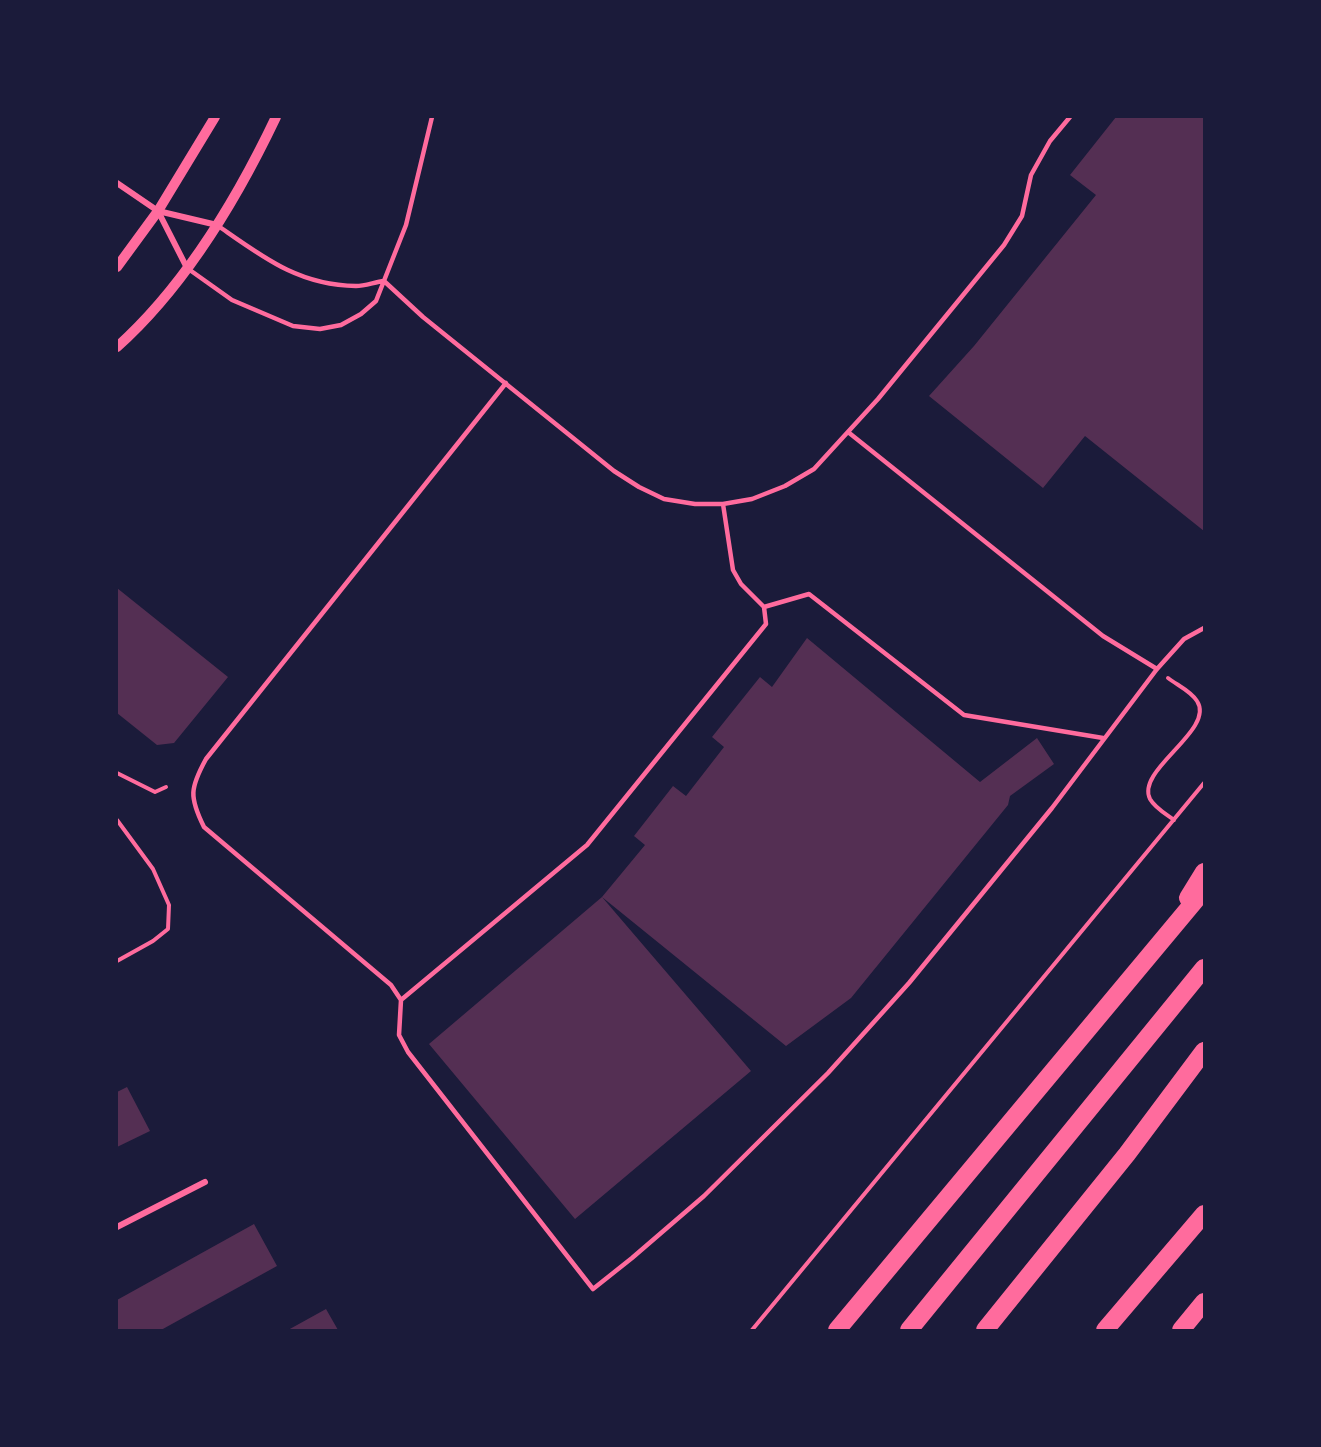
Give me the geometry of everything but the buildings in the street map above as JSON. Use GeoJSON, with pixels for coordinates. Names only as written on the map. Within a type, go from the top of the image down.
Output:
{"type":"FeatureCollection","features":[{"type":"Feature","properties":{"kind":"highway"},"geometry":{"type":"LineString","coordinates":[[1160,943],[1204,872]]}},
{"type":"Feature","properties":{"kind":"highway"},"geometry":{"type":"LineString","coordinates":[[837,1330],[1204,890]]}},
{"type":"Feature","properties":{"kind":"highway"},"geometry":{"type":"LineString","coordinates":[[909,1330],[1204,968]]}},
{"type":"Feature","properties":{"kind":"highway"},"geometry":{"type":"LineString","coordinates":[[985,1330],[1126,1154],[1204,1051]]}},
{"type":"Feature","properties":{"kind":"highway"},"geometry":{"type":"LineString","coordinates":[[1105,1330],[1204,1214]]}},
{"type":"Feature","properties":{"kind":"highway"},"geometry":{"type":"LineString","coordinates":[[1181,1330],[1204,1302]]}},
{"type":"Feature","properties":{"kind":"street"},"geometry":{"type":"LineString","coordinates":[[117,267],[158,211],[215,117]]}},
{"type":"Feature","properties":{"kind":"street"},"geometry":{"type":"LineString","coordinates":[[117,347],[172,290],[217,225],[276,117]]}},
{"type":"Feature","properties":{"kind":"street"},"geometry":{"type":"LineString","coordinates":[[117,183],[158,211],[217,225]]}},
{"type":"Feature","properties":{"kind":"street"},"geometry":{"type":"LineString","coordinates":[[158,211],[187,268]]}},
{"type":"Feature","properties":{"kind":"street"},"geometry":{"type":"LineString","coordinates":[[117,1227],[205,1182]]}},
{"type":"Feature","properties":{"kind":"lane"},"geometry":{"type":"LineString","coordinates":[[187,268],[232,300],[293,326],[320,329],[341,325],[361,314],[376,301],[406,225],[432,117]]}},
{"type":"Feature","properties":{"kind":"lane"},"geometry":{"type":"LineString","coordinates":[[384,280],[423,317],[614,471],[639,487],[664,499],[694,504],[723,504],[752,499],[785,486],[814,469],[878,399],[1004,245],[1022,216],[1032,175],[1050,141],[1071,117]]}},
{"type":"Feature","properties":{"kind":"lane"},"geometry":{"type":"LineString","coordinates":[[217,225],[274,265],[300,276],[358,286],[384,280]]}},
{"type":"Feature","properties":{"kind":"lane"},"geometry":{"type":"LineString","coordinates":[[506,383],[206,759],[195,780],[194,806],[204,827],[391,985],[401,1000],[399,1035],[408,1052],[593,1288],[704,1197],[828,1073],[939,946],[1052,808],[1156,669],[1184,639],[1204,628]]}},
{"type":"Feature","properties":{"kind":"lane"},"geometry":{"type":"LineString","coordinates":[[848,432],[1103,636],[1156,669]]}},
{"type":"Feature","properties":{"kind":"lane"},"geometry":{"type":"LineString","coordinates":[[401,1000],[587,845],[766,624],[764,607],[741,584],[733,570],[723,504]]}},
{"type":"Feature","properties":{"kind":"lane"},"geometry":{"type":"LineString","coordinates":[[764,607],[809,594],[964,715],[1103,738]]}},
{"type":"Feature","properties":{"kind":"path"},"geometry":{"type":"LineString","coordinates":[[1156,669],[1189,693],[1197,701],[1200,709],[1199,718],[1154,775],[1148,788],[1149,798],[1155,806],[1174,820]]}},
{"type":"Feature","properties":{"kind":"path"},"geometry":{"type":"LineString","coordinates":[[117,773],[155,792],[166,787]]}},
{"type":"Feature","properties":{"kind":"path"},"geometry":{"type":"LineString","coordinates":[[752,1330],[1204,783]]}},
{"type":"Feature","properties":{"kind":"path"},"geometry":{"type":"LineString","coordinates":[[117,820],[153,869],[169,905],[168,929],[153,941],[117,961]]}}]}
